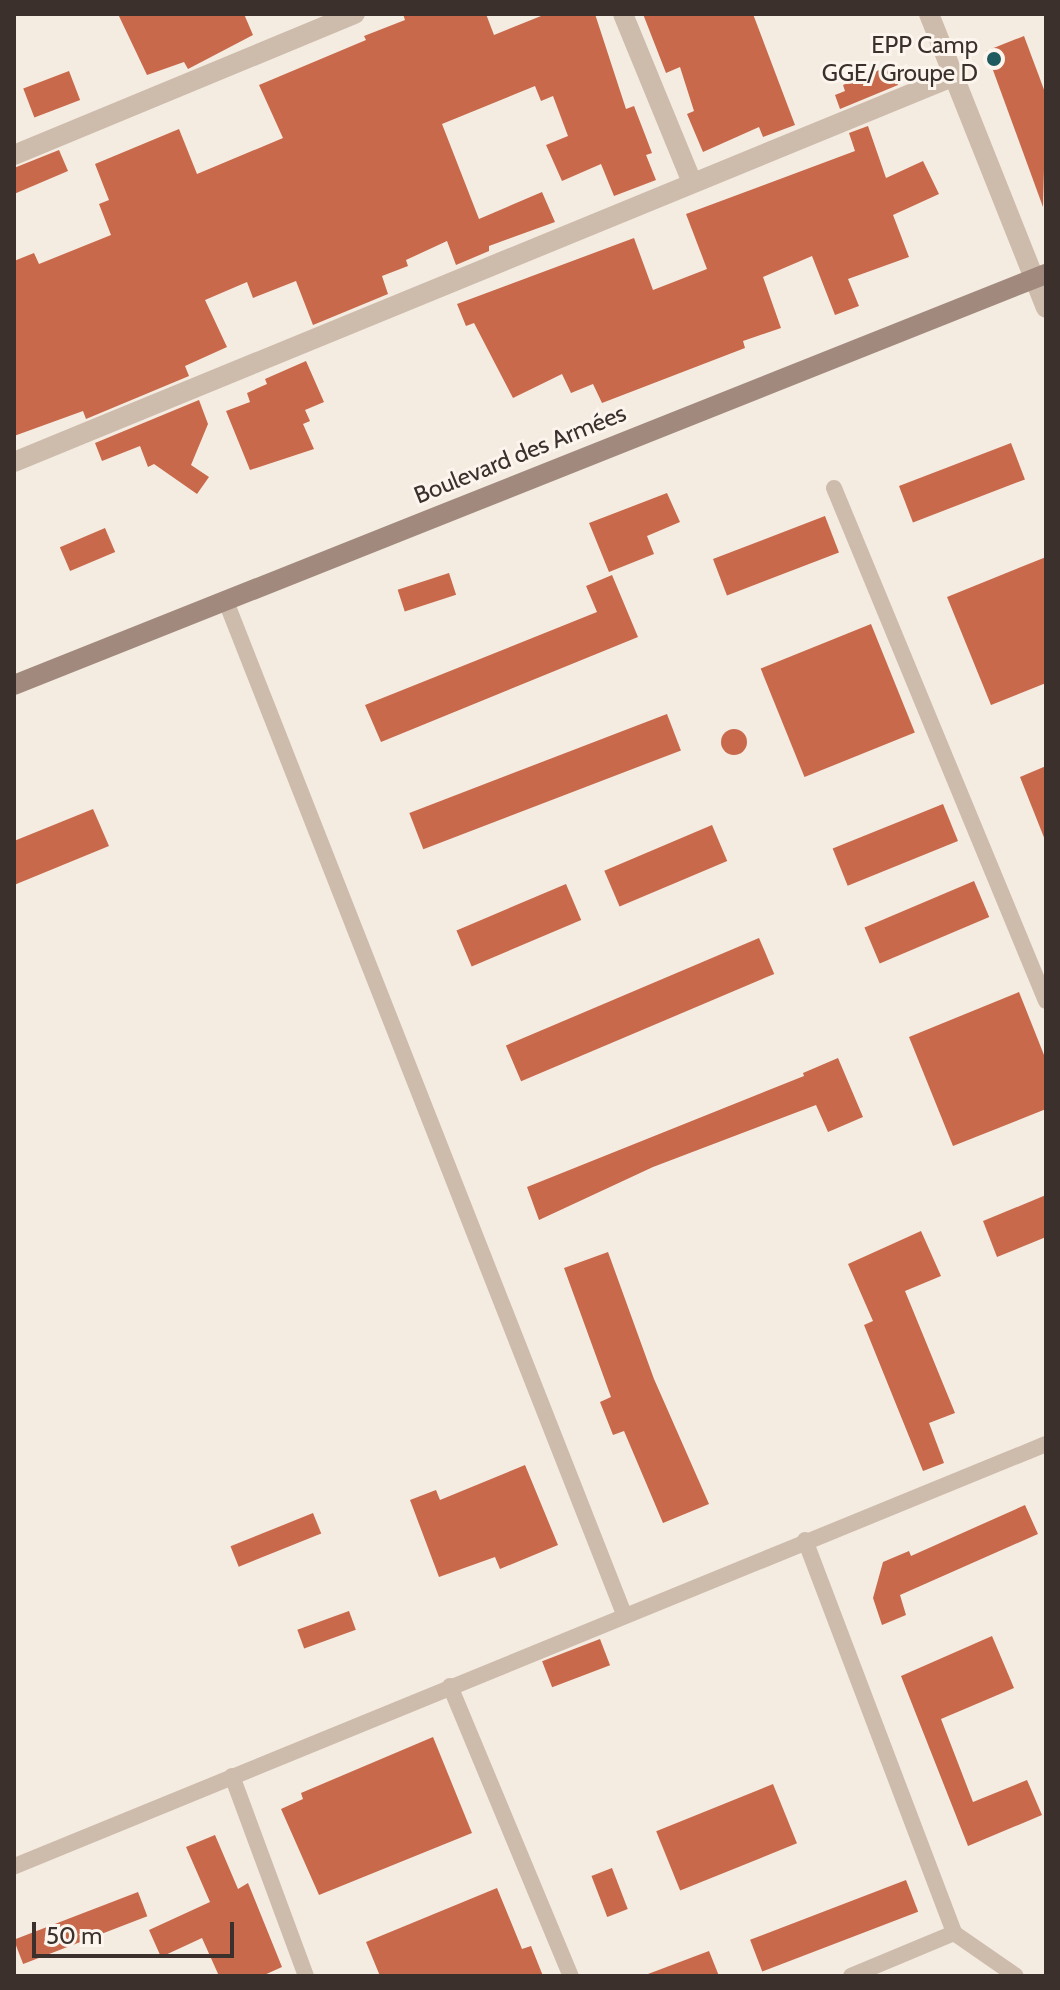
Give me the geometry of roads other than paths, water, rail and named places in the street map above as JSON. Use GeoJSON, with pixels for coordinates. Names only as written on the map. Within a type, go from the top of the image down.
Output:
{"type":"FeatureCollection","features":[{"type":"Feature","properties":{"kind":"street"},"geometry":{"type":"LineString","coordinates":[[14,155],[355,14]]}},
{"type":"Feature","properties":{"kind":"street"},"geometry":{"type":"LineString","coordinates":[[623,14],[692,182]]}},
{"type":"Feature","properties":{"kind":"street"},"geometry":{"type":"LineString","coordinates":[[929,14],[1040,276],[1046,308]]}},
{"type":"Feature","properties":{"kind":"street"},"geometry":{"type":"LineString","coordinates":[[14,462],[954,76]]}},
{"type":"Feature","properties":{"kind":"street","name":"Boulevard des Armées"},"geometry":{"type":"LineString","coordinates":[[14,685],[1040,276]]}},
{"type":"Feature","properties":{"kind":"lane"},"geometry":{"type":"LineString","coordinates":[[834,488],[1046,1001]]}},
{"type":"Feature","properties":{"kind":"lane"},"geometry":{"type":"LineString","coordinates":[[225,599],[624,1614]]}},
{"type":"Feature","properties":{"kind":"lane"},"geometry":{"type":"LineString","coordinates":[[15,1866],[624,1614],[1046,1444]]}},
{"type":"Feature","properties":{"kind":"lane"},"geometry":{"type":"LineString","coordinates":[[805,1540],[954,1933],[1016,1976]]}},
{"type":"Feature","properties":{"kind":"lane"},"geometry":{"type":"LineString","coordinates":[[450,1686],[571,1976]]}},
{"type":"Feature","properties":{"kind":"lane"},"geometry":{"type":"LineString","coordinates":[[232,1776],[306,1976]]}},
{"type":"Feature","properties":{"kind":"lane"},"geometry":{"type":"LineString","coordinates":[[851,1976],[954,1933]]}},
{"type":"Feature","properties":{"kind":"place","name":"EPP Camp GGE/ Groupe D"},"geometry":{"type":"Point","coordinates":[994,59]}}]}
